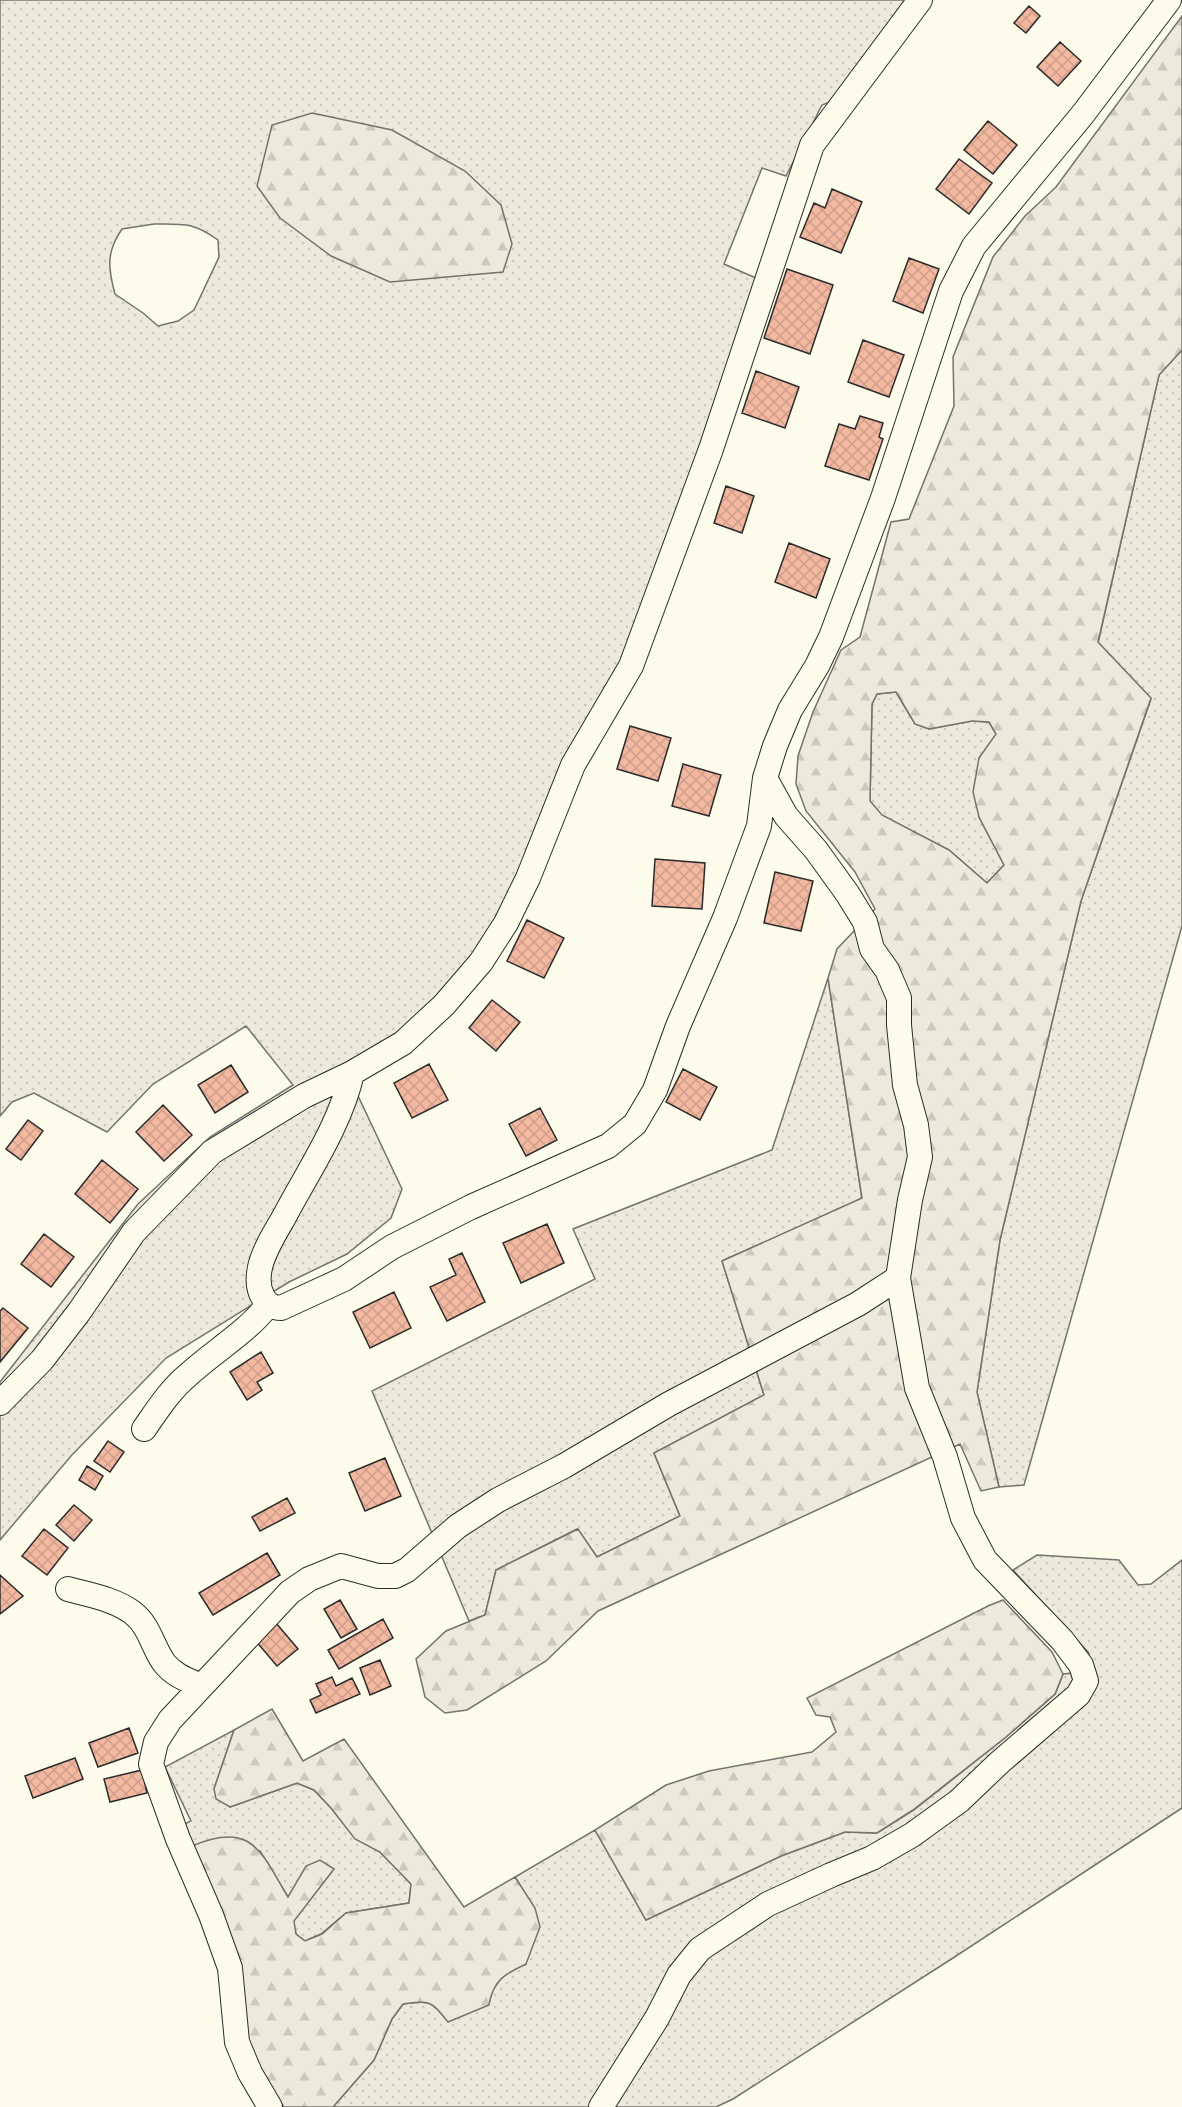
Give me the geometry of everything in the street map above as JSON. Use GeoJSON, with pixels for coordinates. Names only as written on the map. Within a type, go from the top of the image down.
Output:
{"type":"FeatureCollection","features":[{"type":"Feature","properties":{"kind":"street"},"geometry":{"type":"LineString","coordinates":[[0,1403],[42,1360],[79,1312],[134,1232],[212,1152],[304,1096],[352,1072],[402,1042],[444,1005],[481,962],[506,923],[528,878],[573,765],[631,666],[711,449],[812,145],[920,0]]}},
{"type":"Feature","properties":{"kind":"street"},"geometry":{"type":"LineString","coordinates":[[352,1072],[348,1092],[335,1122],[267,1247],[259,1274],[262,1296],[268,1305],[281,1308],[344,1279],[393,1247],[461,1211],[608,1146],[635,1124],[655,1090],[678,1026],[725,918],[759,826],[765,778],[775,746],[790,710],[831,637],[883,498],[951,291],[974,246],[1083,114],[1169,0]]}},
{"type":"Feature","properties":{"kind":"street"},"geometry":{"type":"LineString","coordinates":[[601,2107],[657,2018],[679,1975],[700,1949],[768,1904],[872,1858],[912,1835],[959,1801],[1000,1762],[1078,1695],[1086,1681],[1081,1665],[1062,1640],[985,1560],[963,1518],[945,1456],[917,1388],[898,1278],[910,1200],[920,1157],[916,1125],[905,1085],[899,1026],[899,998],[887,970],[872,949],[865,922],[816,850],[786,816],[765,778]]}},
{"type":"Feature","properties":{"kind":"street"},"geometry":{"type":"LineString","coordinates":[[270,2107],[250,2073],[237,2042],[230,1968],[211,1915],[178,1839],[152,1764],[156,1742],[170,1720],[290,1592],[309,1579],[341,1566],[378,1576],[395,1576],[407,1570],[458,1526],[498,1500],[564,1466],[669,1404],[858,1304],[898,1278]]}},
{"type":"Feature","properties":{"kind":"street"},"geometry":{"type":"LineString","coordinates":[[144,1428],[167,1395],[188,1374],[242,1332],[259,1317],[268,1305]]}},
{"type":"Feature","properties":{"kind":"street"},"geometry":{"type":"LineString","coordinates":[[68,1588],[110,1600],[135,1614],[147,1630],[165,1664],[181,1678],[201,1686]]}},
{"type":"Feature","properties":{"kind":"green space"},"geometry":{"type":"Polygon","coordinates":[[[0,0],[911,0],[837,99],[822,105],[786,176],[762,168],[724,264],[758,279],[625,657],[522,873],[473,958],[399,1035],[343,1064],[402,1189],[391,1218],[347,1254],[289,1282],[166,1358],[71,1456],[0,1540],[0,1382],[138,1204],[210,1137],[293,1085],[246,1026],[153,1084],[107,1132],[34,1093],[12,1102],[0,1116],[0,0]],[[154,224],[122,229],[113,245],[110,268],[115,294],[158,326],[178,321],[194,310],[219,257],[218,240],[202,230],[180,224],[154,224]]]}},
{"type":"Feature","properties":{"kind":"green space"},"geometry":{"type":"Polygon","coordinates":[[[1182,16],[1182,350],[1159,375],[1098,642],[1151,698],[1081,901],[1000,1240],[977,1392],[999,1487],[981,1491],[960,1444],[598,1611],[546,1661],[467,1710],[445,1713],[425,1697],[416,1659],[446,1631],[485,1615],[496,1570],[578,1529],[597,1557],[680,1516],[654,1453],[764,1395],[722,1261],[862,1198],[828,978],[837,949],[875,909],[855,872],[806,811],[796,784],[798,756],[813,712],[841,650],[860,637],[891,522],[909,519],[954,406],[953,357],[993,257],[1025,216],[1056,187],[1182,16]],[[896,692],[877,694],[872,704],[870,801],[882,815],[949,850],[987,883],[1004,865],[979,817],[973,792],[979,758],[996,734],[989,722],[972,721],[929,729],[915,724],[896,692]]]}},
{"type":"Feature","properties":{"kind":"green space"},"geometry":{"type":"Polygon","coordinates":[[[312,113],[392,130],[465,171],[501,205],[512,244],[503,272],[390,282],[331,256],[280,218],[257,186],[272,125],[312,113]]]}},
{"type":"Feature","properties":{"kind":"green space"},"geometry":{"type":"Polygon","coordinates":[[[1182,350],[1182,926],[1024,1485],[999,1487],[977,1392],[1000,1240],[1081,901],[1151,699],[1098,643],[1159,375],[1182,350]]]}},
{"type":"Feature","properties":{"kind":"green space"},"geometry":{"type":"Polygon","coordinates":[[[896,692],[915,724],[929,729],[972,721],[989,722],[997,735],[979,758],[979,817],[1004,865],[987,883],[949,850],[881,815],[870,801],[872,704],[877,694],[896,692]]]}},
{"type":"Feature","properties":{"kind":"green space"},"geometry":{"type":"Polygon","coordinates":[[[828,978],[862,1199],[722,1261],[764,1395],[654,1453],[680,1516],[597,1557],[577,1529],[496,1570],[485,1615],[469,1621],[372,1391],[595,1279],[573,1229],[772,1150],[828,978]]]}},
{"type":"Feature","properties":{"kind":"green space"},"geometry":{"type":"Polygon","coordinates":[[[1037,1555],[1119,1560],[1138,1585],[1151,1584],[1182,1560],[1182,1808],[953,1958],[733,2099],[716,2107],[333,2107],[374,2060],[392,2019],[403,2004],[425,2002],[438,2009],[449,2021],[491,1992],[504,1974],[526,1964],[534,1908],[515,1877],[595,1830],[646,1920],[781,1856],[845,1832],[877,1833],[914,1810],[1006,1737],[1055,1694],[1063,1674],[1094,1671],[1088,1652],[1013,1570],[1037,1555]]]}},
{"type":"Feature","properties":{"kind":"green space"},"geometry":{"type":"Polygon","coordinates":[[[1003,1600],[1052,1652],[1063,1674],[1055,1694],[1006,1737],[913,1810],[877,1833],[845,1832],[781,1856],[646,1920],[595,1830],[666,1785],[709,1771],[812,1752],[836,1732],[830,1717],[816,1715],[807,1698],[1003,1600]]]}},
{"type":"Feature","properties":{"kind":"green space"},"geometry":{"type":"Polygon","coordinates":[[[272,1709],[303,1761],[344,1739],[464,1907],[515,1877],[535,1908],[540,1927],[526,1964],[501,1979],[494,1989],[489,2005],[448,2022],[434,2006],[425,2002],[403,2004],[392,2019],[374,2060],[333,2107],[284,2107],[265,2079],[252,2054],[192,1846],[212,1839],[229,1837],[242,1839],[262,1854],[288,1897],[306,1866],[320,1860],[334,1869],[294,1921],[296,1934],[305,1941],[322,1934],[346,1913],[409,1903],[411,1884],[380,1852],[355,1839],[314,1790],[297,1783],[230,1807],[216,1799],[214,1789],[234,1730],[272,1709]]]}},
{"type":"Feature","properties":{"kind":"green space"},"geometry":{"type":"Polygon","coordinates":[[[234,1730],[214,1789],[230,1807],[297,1783],[314,1790],[355,1838],[380,1852],[411,1884],[409,1903],[346,1913],[321,1934],[305,1941],[296,1934],[293,1921],[334,1869],[288,1897],[260,1851],[192,1846],[181,1826],[191,1821],[165,1767],[234,1730]]]}},
{"type":"Feature","properties":{"kind":"building"},"geometry":{"type":"Polygon","coordinates":[[[1029,6],[1040,16],[1026,33],[1014,23],[1029,6]]]}},
{"type":"Feature","properties":{"kind":"building"},"geometry":{"type":"Polygon","coordinates":[[[1060,42],[1081,61],[1058,86],[1037,67],[1060,42]]]}},
{"type":"Feature","properties":{"kind":"building"},"geometry":{"type":"Polygon","coordinates":[[[988,121],[1017,145],[993,174],[964,150],[988,121]]]}},
{"type":"Feature","properties":{"kind":"building"},"geometry":{"type":"Polygon","coordinates":[[[959,159],[992,183],[969,214],[936,189],[959,159]]]}},
{"type":"Feature","properties":{"kind":"building"},"geometry":{"type":"Polygon","coordinates":[[[832,189],[862,202],[841,253],[800,237],[814,203],[825,208],[832,189]]]}},
{"type":"Feature","properties":{"kind":"building"},"geometry":{"type":"Polygon","coordinates":[[[909,258],[939,269],[923,313],[893,301],[909,258]]]}},
{"type":"Feature","properties":{"kind":"building"},"geometry":{"type":"Polygon","coordinates":[[[787,269],[833,285],[810,354],[764,338],[787,269]]]}},
{"type":"Feature","properties":{"kind":"building"},"geometry":{"type":"Polygon","coordinates":[[[863,340],[904,355],[889,397],[848,382],[863,340]]]}},
{"type":"Feature","properties":{"kind":"building"},"geometry":{"type":"Polygon","coordinates":[[[756,371],[799,387],[785,428],[742,413],[756,371]]]}},
{"type":"Feature","properties":{"kind":"building"},"geometry":{"type":"Polygon","coordinates":[[[860,416],[883,423],[879,437],[883,439],[869,480],[825,466],[839,424],[855,429],[860,416]]]}},
{"type":"Feature","properties":{"kind":"building"},"geometry":{"type":"Polygon","coordinates":[[[726,486],[754,496],[742,533],[714,523],[726,486]]]}},
{"type":"Feature","properties":{"kind":"building"},"geometry":{"type":"Polygon","coordinates":[[[789,543],[830,559],[816,598],[775,582],[789,543]]]}},
{"type":"Feature","properties":{"kind":"building"},"geometry":{"type":"Polygon","coordinates":[[[630,726],[671,738],[658,781],[617,769],[630,726]]]}},
{"type":"Feature","properties":{"kind":"building"},"geometry":{"type":"Polygon","coordinates":[[[683,764],[721,775],[709,816],[672,806],[683,764]]]}},
{"type":"Feature","properties":{"kind":"building"},"geometry":{"type":"Polygon","coordinates":[[[655,859],[705,863],[702,909],[652,906],[655,859]]]}},
{"type":"Feature","properties":{"kind":"building"},"geometry":{"type":"Polygon","coordinates":[[[775,872],[813,881],[801,931],[764,923],[775,872]]]}},
{"type":"Feature","properties":{"kind":"building"},"geometry":{"type":"Polygon","coordinates":[[[527,920],[564,938],[544,978],[507,961],[527,920]]]}},
{"type":"Feature","properties":{"kind":"building"},"geometry":{"type":"Polygon","coordinates":[[[492,1000],[520,1022],[496,1051],[469,1028],[492,1000]]]}},
{"type":"Feature","properties":{"kind":"building"},"geometry":{"type":"Polygon","coordinates":[[[429,1064],[448,1100],[412,1118],[394,1083],[429,1064]]]}},
{"type":"Feature","properties":{"kind":"building"},"geometry":{"type":"Polygon","coordinates":[[[231,1065],[248,1092],[215,1113],[198,1085],[231,1065]]]}},
{"type":"Feature","properties":{"kind":"building"},"geometry":{"type":"Polygon","coordinates":[[[683,1069],[717,1087],[700,1120],[666,1102],[683,1069]]]}},
{"type":"Feature","properties":{"kind":"building"},"geometry":{"type":"Polygon","coordinates":[[[163,1105],[192,1135],[164,1161],[136,1132],[163,1105]]]}},
{"type":"Feature","properties":{"kind":"building"},"geometry":{"type":"Polygon","coordinates":[[[540,1108],[557,1140],[526,1156],[509,1124],[540,1108]]]}},
{"type":"Feature","properties":{"kind":"building"},"geometry":{"type":"Polygon","coordinates":[[[28,1120],[43,1131],[21,1160],[6,1149],[28,1120]]]}},
{"type":"Feature","properties":{"kind":"building"},"geometry":{"type":"Polygon","coordinates":[[[102,1160],[138,1189],[110,1223],[75,1194],[102,1160]]]}},
{"type":"Feature","properties":{"kind":"building"},"geometry":{"type":"Polygon","coordinates":[[[547,1224],[564,1263],[521,1283],[503,1243],[547,1224]]]}},
{"type":"Feature","properties":{"kind":"building"},"geometry":{"type":"Polygon","coordinates":[[[44,1234],[74,1257],[51,1287],[21,1264],[44,1234]]]}},
{"type":"Feature","properties":{"kind":"building"},"geometry":{"type":"Polygon","coordinates":[[[462,1253],[485,1302],[447,1321],[430,1287],[456,1275],[449,1259],[462,1253]]]}},
{"type":"Feature","properties":{"kind":"building"},"geometry":{"type":"Polygon","coordinates":[[[394,1292],[411,1328],[370,1348],[353,1312],[394,1292]]]}},
{"type":"Feature","properties":{"kind":"building"},"geometry":{"type":"Polygon","coordinates":[[[3,1308],[28,1328],[0,1362],[0,1311],[3,1308]]]}},
{"type":"Feature","properties":{"kind":"building"},"geometry":{"type":"Polygon","coordinates":[[[261,1352],[273,1373],[257,1382],[262,1390],[247,1400],[230,1372],[261,1352]]]}},
{"type":"Feature","properties":{"kind":"building"},"geometry":{"type":"Polygon","coordinates":[[[108,1441],[124,1452],[110,1472],[94,1461],[108,1441]]]}},
{"type":"Feature","properties":{"kind":"building"},"geometry":{"type":"Polygon","coordinates":[[[385,1458],[401,1496],[365,1511],[349,1473],[385,1458]]]}},
{"type":"Feature","properties":{"kind":"building"},"geometry":{"type":"Polygon","coordinates":[[[87,1466],[103,1476],[95,1490],[79,1480],[87,1466]]]}},
{"type":"Feature","properties":{"kind":"building"},"geometry":{"type":"Polygon","coordinates":[[[287,1498],[295,1513],[260,1531],[252,1517],[287,1498]]]}},
{"type":"Feature","properties":{"kind":"building"},"geometry":{"type":"Polygon","coordinates":[[[74,1505],[92,1520],[74,1541],[56,1525],[74,1505]]]}},
{"type":"Feature","properties":{"kind":"building"},"geometry":{"type":"Polygon","coordinates":[[[44,1529],[68,1548],[47,1575],[22,1556],[44,1529]]]}},
{"type":"Feature","properties":{"kind":"building"},"geometry":{"type":"Polygon","coordinates":[[[267,1553],[280,1575],[213,1615],[199,1593],[267,1553]]]}},
{"type":"Feature","properties":{"kind":"building"},"geometry":{"type":"Polygon","coordinates":[[[0,1575],[23,1596],[0,1614],[0,1575]]]}},
{"type":"Feature","properties":{"kind":"building"},"geometry":{"type":"Polygon","coordinates":[[[340,1600],[357,1629],[341,1638],[324,1609],[340,1600]]]}},
{"type":"Feature","properties":{"kind":"building"},"geometry":{"type":"Polygon","coordinates":[[[383,1619],[393,1638],[339,1669],[328,1650],[383,1619]]]}},
{"type":"Feature","properties":{"kind":"building"},"geometry":{"type":"Polygon","coordinates":[[[276,1623],[298,1649],[277,1666],[255,1640],[276,1623]]]}},
{"type":"Feature","properties":{"kind":"building"},"geometry":{"type":"Polygon","coordinates":[[[380,1660],[391,1686],[370,1695],[360,1668],[380,1660]]]}},
{"type":"Feature","properties":{"kind":"building"},"geometry":{"type":"Polygon","coordinates":[[[332,1677],[336,1686],[352,1678],[360,1694],[316,1713],[310,1700],[321,1695],[316,1684],[332,1677]]]}},
{"type":"Feature","properties":{"kind":"building"},"geometry":{"type":"Polygon","coordinates":[[[129,1728],[138,1753],[98,1767],[89,1743],[129,1728]]]}},
{"type":"Feature","properties":{"kind":"building"},"geometry":{"type":"Polygon","coordinates":[[[75,1758],[83,1779],[33,1798],[25,1776],[75,1758]]]}},
{"type":"Feature","properties":{"kind":"building"},"geometry":{"type":"Polygon","coordinates":[[[142,1770],[147,1793],[110,1802],[104,1779],[142,1770]]]}}]}
